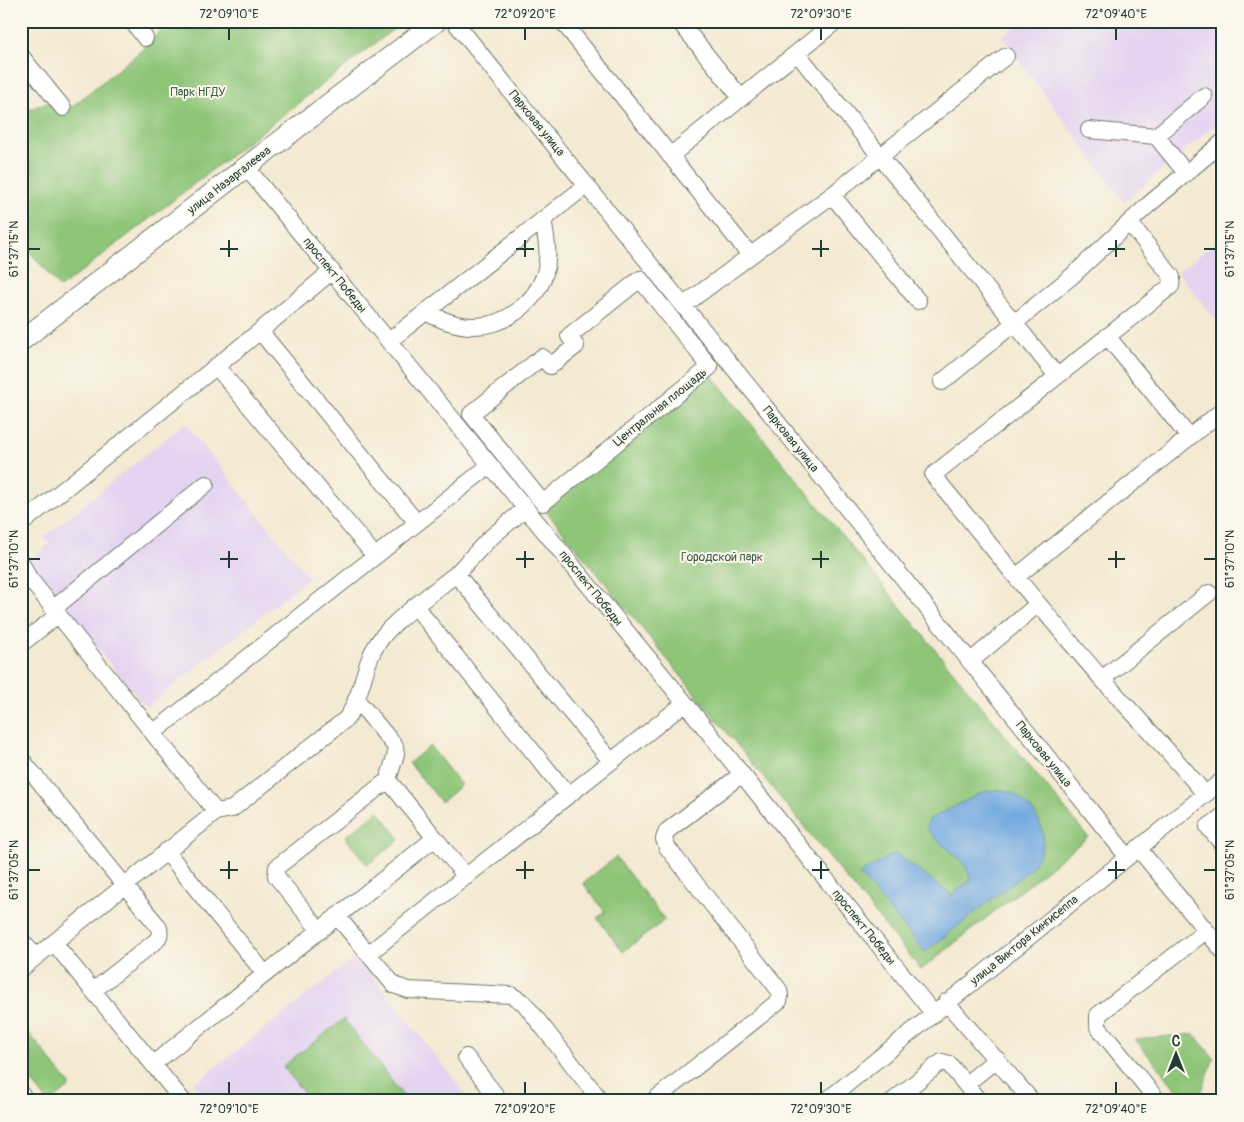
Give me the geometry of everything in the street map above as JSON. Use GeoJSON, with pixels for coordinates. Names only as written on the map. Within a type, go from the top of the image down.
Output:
{"type":"FeatureCollection","features":[{"type":"Feature","properties":{"kind":"main road","name":"улица Назаргалеева"},"geometry":{"type":"LineString","coordinates":[[21,341],[437,21]]}},
{"type":"Feature","properties":{"kind":"street"},"geometry":{"type":"LineString","coordinates":[[132,21],[145,38]]}},
{"type":"Feature","properties":{"kind":"street","name":"Парковая улица"},"geometry":{"type":"LineString","coordinates":[[454,21],[970,662],[1133,852],[1223,951]]}},
{"type":"Feature","properties":{"kind":"street"},"geometry":{"type":"LineString","coordinates":[[679,21],[741,98]]}},
{"type":"Feature","properties":{"kind":"street"},"geometry":{"type":"LineString","coordinates":[[670,156],[836,21]]}},
{"type":"Feature","properties":{"kind":"street"},"geometry":{"type":"LineString","coordinates":[[571,24],[670,156],[750,254]]}},
{"type":"Feature","properties":{"kind":"street"},"geometry":{"type":"LineString","coordinates":[[797,53],[1057,376]]}},
{"type":"Feature","properties":{"kind":"street"},"geometry":{"type":"LineString","coordinates":[[21,56],[63,108]]}},
{"type":"Feature","properties":{"kind":"street"},"geometry":{"type":"LineString","coordinates":[[684,305],[750,254],[832,195],[1006,56]]}},
{"type":"Feature","properties":{"kind":"street"},"geometry":{"type":"LineString","coordinates":[[1089,130],[1156,136],[1204,96]]}},
{"type":"Feature","properties":{"kind":"street"},"geometry":{"type":"LineString","coordinates":[[1156,136],[1186,173]]}},
{"type":"Feature","properties":{"kind":"street"},"geometry":{"type":"LineString","coordinates":[[942,382],[1072,276],[1223,142]]}},
{"type":"Feature","properties":{"kind":"street","name":"проспект Победы"},"geometry":{"type":"LineString","coordinates":[[246,167],[526,508],[933,1013]]}},
{"type":"Feature","properties":{"kind":"street"},"geometry":{"type":"LineString","coordinates":[[389,341],[587,185]]}},
{"type":"Feature","properties":{"kind":"street"},"geometry":{"type":"LineString","coordinates":[[832,195],[918,301]]}},
{"type":"Feature","properties":{"kind":"street"},"geometry":{"type":"LineString","coordinates":[[425,312],[445,321],[473,326],[500,321],[513,314],[532,296],[545,273],[547,245],[543,219]]}},
{"type":"Feature","properties":{"kind":"street"},"geometry":{"type":"LineString","coordinates":[[1130,223],[1172,277],[1171,286],[933,475],[1038,604],[1205,794]]}},
{"type":"Feature","properties":{"kind":"street"},"geometry":{"type":"LineString","coordinates":[[21,524],[260,332],[332,271]]}},
{"type":"Feature","properties":{"kind":"street","name":"Центральная площадь"},"geometry":{"type":"LineString","coordinates":[[640,279],[710,367],[543,503],[471,414],[542,357],[550,366],[576,346],[569,336],[640,279]]}},
{"type":"Feature","properties":{"kind":"street"},"geometry":{"type":"LineString","coordinates":[[260,332],[417,523]]}},
{"type":"Feature","properties":{"kind":"street"},"geometry":{"type":"LineString","coordinates":[[1107,336],[1189,437]]}},
{"type":"Feature","properties":{"kind":"street"},"geometry":{"type":"LineString","coordinates":[[216,366],[375,556]]}},
{"type":"Feature","properties":{"kind":"street"},"geometry":{"type":"LineString","coordinates":[[1016,577],[1223,410]]}},
{"type":"Feature","properties":{"kind":"street"},"geometry":{"type":"LineString","coordinates":[[153,732],[490,465]]}},
{"type":"Feature","properties":{"kind":"street"},"geometry":{"type":"LineString","coordinates":[[21,644],[55,612],[206,484]]}},
{"type":"Feature","properties":{"kind":"street"},"geometry":{"type":"LineString","coordinates":[[21,969],[124,884],[216,812],[232,809],[346,719],[352,710],[371,656],[387,630],[456,574],[489,539],[526,508]]}},
{"type":"Feature","properties":{"kind":"street"},"geometry":{"type":"LineString","coordinates":[[21,562],[29,578],[55,612],[216,812]]}},
{"type":"Feature","properties":{"kind":"street"},"geometry":{"type":"LineString","coordinates":[[456,574],[611,761]]}},
{"type":"Feature","properties":{"kind":"street"},"geometry":{"type":"LineString","coordinates":[[1102,679],[1209,593]]}},
{"type":"Feature","properties":{"kind":"street"},"geometry":{"type":"LineString","coordinates":[[970,662],[1038,604]]}},
{"type":"Feature","properties":{"kind":"street"},"geometry":{"type":"LineString","coordinates":[[416,606],[568,795]]}},
{"type":"Feature","properties":{"kind":"street"},"geometry":{"type":"LineString","coordinates":[[320,931],[276,876],[277,867],[388,780],[396,754],[395,746],[356,699]]}},
{"type":"Feature","properties":{"kind":"street"},"geometry":{"type":"LineString","coordinates":[[368,954],[684,703]]}},
{"type":"Feature","properties":{"kind":"street"},"geometry":{"type":"LineString","coordinates":[[21,758],[158,926],[160,931],[156,942],[94,991]]}},
{"type":"Feature","properties":{"kind":"street"},"geometry":{"type":"LineString","coordinates":[[653,1101],[779,1001],[779,990],[667,847],[664,839],[667,831],[742,774]]}},
{"type":"Feature","properties":{"kind":"street"},"geometry":{"type":"LineString","coordinates":[[388,780],[466,877]]}},
{"type":"Feature","properties":{"kind":"street","name":"улица Виктора Кингисеппа"},"geometry":{"type":"LineString","coordinates":[[826,1101],[946,1002],[1223,780]]}},
{"type":"Feature","properties":{"kind":"street"},"geometry":{"type":"LineString","coordinates":[[1223,816],[1208,827],[1223,845]]}},
{"type":"Feature","properties":{"kind":"street"},"geometry":{"type":"LineString","coordinates":[[153,1064],[435,838]]}},
{"type":"Feature","properties":{"kind":"street"},"geometry":{"type":"LineString","coordinates":[[166,851],[265,974]]}},
{"type":"Feature","properties":{"kind":"street"},"geometry":{"type":"LineString","coordinates":[[337,916],[394,985],[400,988],[511,995],[518,998],[524,1003],[601,1101]]}},
{"type":"Feature","properties":{"kind":"street"},"geometry":{"type":"LineString","coordinates":[[1158,1101],[1098,1027],[1098,1015],[1206,931]]}},
{"type":"Feature","properties":{"kind":"street"},"geometry":{"type":"LineString","coordinates":[[21,940],[36,957]]}},
{"type":"Feature","properties":{"kind":"street"},"geometry":{"type":"LineString","coordinates":[[54,943],[183,1101]]}},
{"type":"Feature","properties":{"kind":"street"},"geometry":{"type":"LineString","coordinates":[[946,1002],[1032,1101]]}},
{"type":"Feature","properties":{"kind":"street"},"geometry":{"type":"LineString","coordinates":[[466,1057],[500,1101]]}},
{"type":"Feature","properties":{"kind":"street"},"geometry":{"type":"LineString","coordinates":[[966,1084],[997,1059]]}},
{"type":"Feature","properties":{"kind":"street"},"geometry":{"type":"LineString","coordinates":[[893,1101],[942,1062],[948,1064],[979,1101]]}},
{"type":"Feature","properties":{"kind":"street"},"geometry":{"type":"LineString","coordinates":[[21,1094],[27,1101]]}},
{"type":"Feature","properties":{"kind":"shaded area"},"geometry":{"type":"Polygon","coordinates":[[[1023,21],[1223,21],[1223,118],[1124,202],[1002,37],[1023,21]]]}},
{"type":"Feature","properties":{"kind":"shaded area"},"geometry":{"type":"Polygon","coordinates":[[[1223,236],[1223,329],[1178,272],[1223,236]]]}},
{"type":"Feature","properties":{"kind":"shaded area"},"geometry":{"type":"Polygon","coordinates":[[[185,423],[309,578],[146,708],[27,562],[50,544],[44,537],[185,423]]]}},
{"type":"Feature","properties":{"kind":"shaded area"},"geometry":{"type":"Polygon","coordinates":[[[357,956],[471,1101],[207,1101],[194,1084],[357,956]]]}},
{"type":"Feature","properties":{"kind":"green space","name":"Парк НГДУ"},"geometry":{"type":"Polygon","coordinates":[[[172,21],[396,21],[395,28],[60,288],[21,241],[21,112],[52,101],[64,113],[142,50],[146,44],[172,21]]]}},
{"type":"Feature","properties":{"kind":"green space","name":"Городской парк"},"geometry":{"type":"Polygon","coordinates":[[[709,372],[1088,837],[921,970],[542,506],[709,372]]]}},
{"type":"Feature","properties":{"kind":"green space"},"geometry":{"type":"Polygon","coordinates":[[[430,746],[461,785],[441,802],[409,763],[430,746]]]}},
{"type":"Feature","properties":{"kind":"green space"},"geometry":{"type":"Polygon","coordinates":[[[378,811],[400,839],[367,865],[345,837],[378,811]]]}},
{"type":"Feature","properties":{"kind":"green space"},"geometry":{"type":"Polygon","coordinates":[[[616,857],[665,920],[623,952],[597,918],[605,912],[583,883],[616,857]]]}},
{"type":"Feature","properties":{"kind":"green space"},"geometry":{"type":"Polygon","coordinates":[[[344,1019],[407,1101],[310,1101],[283,1066],[344,1019]]]}},
{"type":"Feature","properties":{"kind":"green space"},"geometry":{"type":"Polygon","coordinates":[[[25,1028],[71,1086],[52,1101],[47,1101],[21,1068],[21,1030],[25,1028]]]}},
{"type":"Feature","properties":{"kind":"green space"},"geometry":{"type":"Polygon","coordinates":[[[1194,1034],[1214,1058],[1198,1101],[1186,1101],[1135,1039],[1194,1034]]]}},
{"type":"Feature","properties":{"kind":"water"},"geometry":{"type":"Polygon","coordinates":[[[1002,790],[1011,792],[1019,797],[1035,814],[1042,829],[1043,845],[1040,853],[1030,869],[925,952],[859,874],[895,853],[952,895],[971,880],[962,862],[926,826],[930,819],[985,791],[1002,790]]]}}]}
